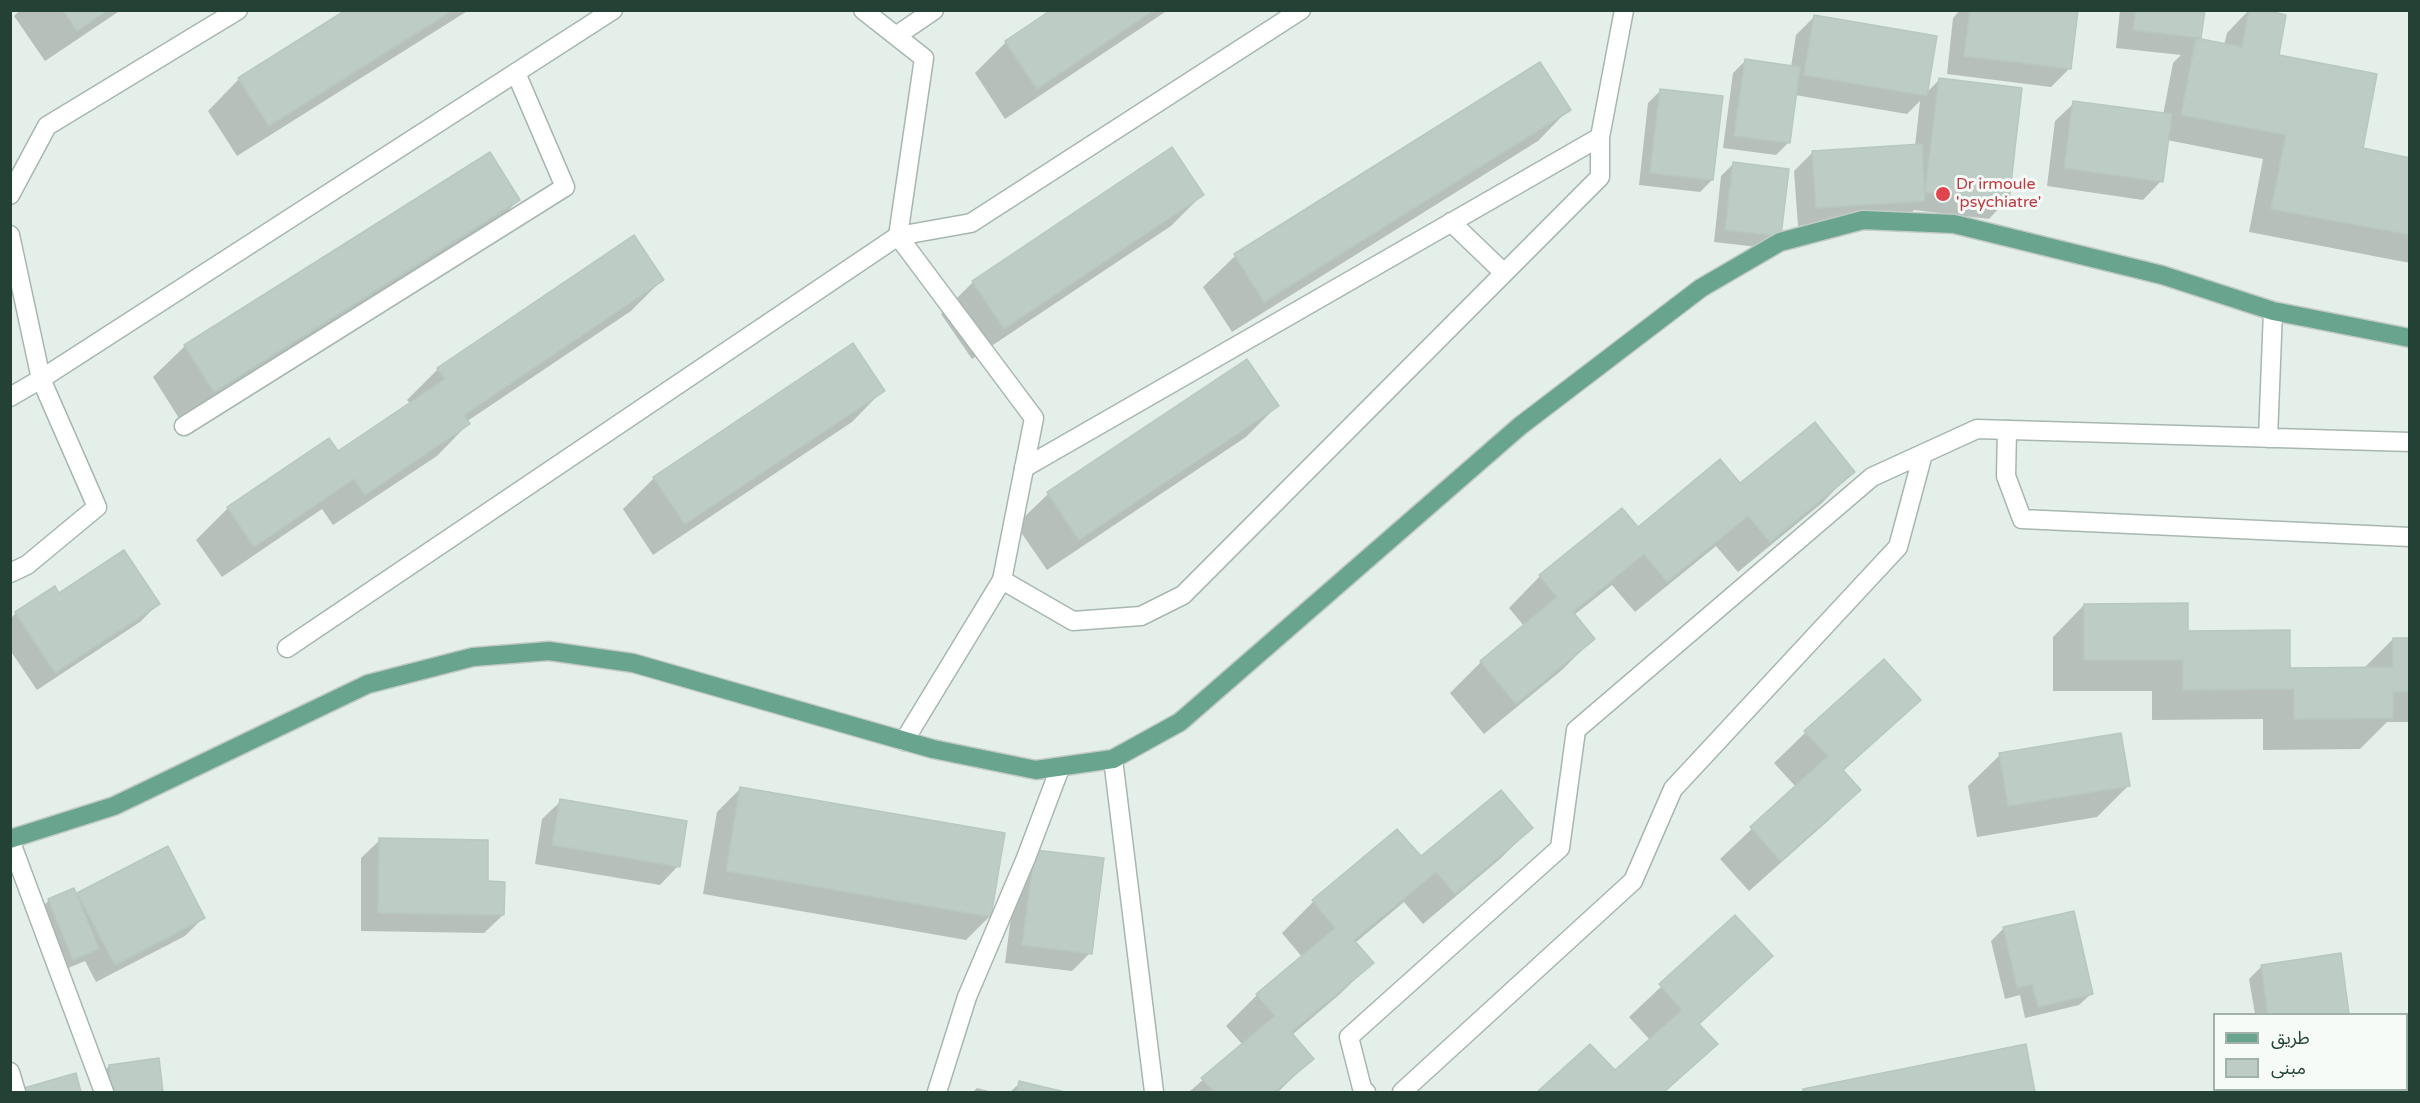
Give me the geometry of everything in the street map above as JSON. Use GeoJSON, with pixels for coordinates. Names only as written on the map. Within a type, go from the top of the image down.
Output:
{"type":"FeatureCollection","features":[{"type":"Feature","properties":{"kind":"main road"},"geometry":{"type":"LineString","coordinates":[[10,839],[114,806],[368,684],[473,657],[549,651],[633,663],[933,749],[1036,770],[1113,759],[1180,722],[1520,426],[1701,288],[1780,242],[1863,220],[1954,224],[2163,275],[2273,311],[2409,338]]}},
{"type":"Feature","properties":{"kind":"street"},"geometry":{"type":"LineString","coordinates":[[10,195],[48,126],[238,10]]}},
{"type":"Feature","properties":{"kind":"street"},"geometry":{"type":"LineString","coordinates":[[10,397],[613,10]]}},
{"type":"Feature","properties":{"kind":"street"},"geometry":{"type":"LineString","coordinates":[[863,10],[924,58],[898,236],[1034,418],[1002,580],[904,741]]}},
{"type":"Feature","properties":{"kind":"street"},"geometry":{"type":"LineString","coordinates":[[896,36],[934,10]]}},
{"type":"Feature","properties":{"kind":"street"},"geometry":{"type":"LineString","coordinates":[[287,648],[898,236],[971,223],[1301,10]]}},
{"type":"Feature","properties":{"kind":"street"},"geometry":{"type":"LineString","coordinates":[[1002,580],[1073,621],[1141,616],[1183,595],[1600,177],[1599,137],[1624,10]]}},
{"type":"Feature","properties":{"kind":"street"},"geometry":{"type":"LineString","coordinates":[[184,426],[565,187],[516,73]]}},
{"type":"Feature","properties":{"kind":"street"},"geometry":{"type":"LineString","coordinates":[[1024,468],[1599,137]]}},
{"type":"Feature","properties":{"kind":"street"},"geometry":{"type":"LineString","coordinates":[[1451,222],[1504,273]]}},
{"type":"Feature","properties":{"kind":"street"},"geometry":{"type":"LineString","coordinates":[[10,235],[41,379],[97,507],[27,565],[10,573]]}},
{"type":"Feature","properties":{"kind":"street"},"geometry":{"type":"LineString","coordinates":[[2268,438],[2273,311]]}},
{"type":"Feature","properties":{"kind":"street"},"geometry":{"type":"LineString","coordinates":[[1366,1092],[1363,1092],[1349,1037],[1560,848],[1576,730],[1872,477],[1977,429],[2409,442]]}},
{"type":"Feature","properties":{"kind":"street"},"geometry":{"type":"LineString","coordinates":[[2007,430],[2006,476],[2022,519],[2409,537]]}},
{"type":"Feature","properties":{"kind":"street"},"geometry":{"type":"LineString","coordinates":[[1402,1092],[1633,881],[1672,789],[1898,547],[1923,454]]}},
{"type":"Feature","properties":{"kind":"street"},"geometry":{"type":"LineString","coordinates":[[1113,759],[1154,1092]]}},
{"type":"Feature","properties":{"kind":"street"},"geometry":{"type":"LineString","coordinates":[[937,1092],[967,997],[1026,858],[1060,768]]}},
{"type":"Feature","properties":{"kind":"street"},"geometry":{"type":"LineString","coordinates":[[10,839],[104,1092]]}},
{"type":"Feature","properties":{"kind":"street"},"geometry":{"type":"LineString","coordinates":[[10,1072],[16,1092]]}},
{"type":"Feature","properties":{"kind":"building"},"geometry":{"type":"Polygon","coordinates":[[[63,10],[108,10],[77,31],[63,10]]]}},
{"type":"Feature","properties":{"kind":"building"},"geometry":{"type":"Polygon","coordinates":[[[346,10],[453,10],[269,126],[238,78],[346,10]]]}},
{"type":"Feature","properties":{"kind":"building"},"geometry":{"type":"Polygon","coordinates":[[[1051,10],[1154,10],[1037,89],[1005,41],[1051,10]]]}},
{"type":"Feature","properties":{"kind":"building"},"geometry":{"type":"Polygon","coordinates":[[[1970,10],[2078,10],[2071,69],[1964,56],[1970,10]]]}},
{"type":"Feature","properties":{"kind":"building"},"geometry":{"type":"Polygon","coordinates":[[[2136,10],[2205,10],[2201,38],[2133,30],[2136,10]]]}},
{"type":"Feature","properties":{"kind":"building"},"geometry":{"type":"Polygon","coordinates":[[[2249,10],[2265,10],[2286,15],[2279,55],[2377,74],[2363,148],[2410,158],[2410,235],[2271,209],[2286,135],[2181,115],[2196,38],[2242,47],[2249,10]]]}},
{"type":"Feature","properties":{"kind":"building"},"geometry":{"type":"Polygon","coordinates":[[[1814,15],[1937,36],[1927,96],[1804,75],[1814,15]]]}},
{"type":"Feature","properties":{"kind":"building"},"geometry":{"type":"Polygon","coordinates":[[[1745,59],[1800,67],[1790,143],[1734,136],[1745,59]]]}},
{"type":"Feature","properties":{"kind":"building"},"geometry":{"type":"Polygon","coordinates":[[[1540,62],[1571,110],[1264,302],[1234,254],[1540,62]]]}},
{"type":"Feature","properties":{"kind":"building"},"geometry":{"type":"Polygon","coordinates":[[[1939,78],[2022,88],[2009,201],[1925,192],[1939,78]]]}},
{"type":"Feature","properties":{"kind":"building"},"geometry":{"type":"Polygon","coordinates":[[[1660,89],[1723,96],[1713,180],[1650,173],[1660,89]]]}},
{"type":"Feature","properties":{"kind":"building"},"geometry":{"type":"Polygon","coordinates":[[[2073,101],[2172,114],[2163,182],[2064,168],[2073,101]]]}},
{"type":"Feature","properties":{"kind":"building"},"geometry":{"type":"Polygon","coordinates":[[[1922,144],[1925,201],[1816,208],[1812,151],[1922,144]]]}},
{"type":"Feature","properties":{"kind":"building"},"geometry":{"type":"Polygon","coordinates":[[[1172,147],[1204,195],[1004,329],[972,281],[1172,147]]]}},
{"type":"Feature","properties":{"kind":"building"},"geometry":{"type":"Polygon","coordinates":[[[490,152],[520,200],[214,392],[184,345],[490,152]]]}},
{"type":"Feature","properties":{"kind":"building"},"geometry":{"type":"Polygon","coordinates":[[[1733,162],[1789,169],[1781,236],[1725,230],[1733,162]]]}},
{"type":"Feature","properties":{"kind":"building"},"geometry":{"type":"Polygon","coordinates":[[[634,235],[664,280],[464,415],[470,424],[365,495],[354,479],[254,547],[227,507],[329,438],[338,451],[445,379],[437,368],[634,235]]]}},
{"type":"Feature","properties":{"kind":"building"},"geometry":{"type":"Polygon","coordinates":[[[853,343],[885,391],[685,524],[653,477],[853,343]]]}},
{"type":"Feature","properties":{"kind":"building"},"geometry":{"type":"Polygon","coordinates":[[[1247,359],[1279,406],[1079,540],[1047,492],[1247,359]]]}},
{"type":"Feature","properties":{"kind":"building"},"geometry":{"type":"Polygon","coordinates":[[[1815,422],[1855,472],[1770,542],[1748,516],[1667,582],[1644,554],[1573,612],[1595,639],[1516,704],[1480,661],[1557,597],[1539,575],[1622,508],[1638,527],[1720,459],[1740,483],[1815,422]]]}},
{"type":"Feature","properties":{"kind":"building"},"geometry":{"type":"Polygon","coordinates":[[[124,550],[160,604],[55,673],[15,612],[55,586],[59,593],[124,550]]]}},
{"type":"Feature","properties":{"kind":"building"},"geometry":{"type":"Polygon","coordinates":[[[2188,603],[2188,631],[2290,630],[2290,668],[2393,667],[2393,638],[2410,638],[2410,691],[2393,692],[2393,718],[2294,719],[2294,689],[2183,690],[2183,660],[2084,660],[2084,604],[2188,603]]]}},
{"type":"Feature","properties":{"kind":"building"},"geometry":{"type":"Polygon","coordinates":[[[1884,659],[1921,700],[1843,770],[1861,790],[1781,861],[1750,827],[1828,756],[1804,731],[1884,659]]]}},
{"type":"Feature","properties":{"kind":"building"},"geometry":{"type":"Polygon","coordinates":[[[2121,733],[2130,786],[2008,806],[1999,753],[2121,733]]]}},
{"type":"Feature","properties":{"kind":"building"},"geometry":{"type":"Polygon","coordinates":[[[740,787],[1005,833],[991,917],[726,871],[740,787]]]}},
{"type":"Feature","properties":{"kind":"building"},"geometry":{"type":"Polygon","coordinates":[[[1501,790],[1533,828],[1455,894],[1436,872],[1354,940],[1374,963],[1291,1032],[1314,1059],[1274,1092],[1214,1092],[1201,1078],[1275,1016],[1256,994],[1335,928],[1312,900],[1397,829],[1421,856],[1501,790]]]}},
{"type":"Feature","properties":{"kind":"building"},"geometry":{"type":"Polygon","coordinates":[[[560,799],[687,821],[680,867],[552,845],[560,799]]]}},
{"type":"Feature","properties":{"kind":"building"},"geometry":{"type":"Polygon","coordinates":[[[379,838],[488,840],[488,881],[505,882],[504,915],[378,913],[379,838]]]}},
{"type":"Feature","properties":{"kind":"building"},"geometry":{"type":"Polygon","coordinates":[[[168,846],[205,918],[115,965],[77,893],[168,846]]]}},
{"type":"Feature","properties":{"kind":"building"},"geometry":{"type":"Polygon","coordinates":[[[1035,850],[1104,858],[1092,954],[1022,945],[1035,850]]]}},
{"type":"Feature","properties":{"kind":"building"},"geometry":{"type":"Polygon","coordinates":[[[74,888],[99,949],[73,960],[48,899],[74,888]]]}},
{"type":"Feature","properties":{"kind":"building"},"geometry":{"type":"Polygon","coordinates":[[[2074,911],[2093,994],[2038,1007],[2032,984],[2017,988],[2003,927],[2074,911]]]}},
{"type":"Feature","properties":{"kind":"building"},"geometry":{"type":"Polygon","coordinates":[[[1735,915],[1773,956],[1699,1024],[1718,1044],[1664,1092],[1537,1092],[1590,1044],[1615,1070],[1682,1010],[1659,984],[1735,915]]]}},
{"type":"Feature","properties":{"kind":"building"},"geometry":{"type":"Polygon","coordinates":[[[2341,953],[2349,1013],[2268,1013],[2261,965],[2341,953]]]}},
{"type":"Feature","properties":{"kind":"building"},"geometry":{"type":"Polygon","coordinates":[[[2026,1044],[2035,1092],[1803,1092],[1803,1089],[2026,1044]]]}},
{"type":"Feature","properties":{"kind":"building"},"geometry":{"type":"Polygon","coordinates":[[[159,1058],[163,1092],[112,1092],[109,1065],[159,1058]]]}},
{"type":"Feature","properties":{"kind":"building"},"geometry":{"type":"Polygon","coordinates":[[[76,1073],[81,1092],[25,1092],[24,1088],[76,1073]]]}},
{"type":"Feature","properties":{"kind":"building"},"geometry":{"type":"Polygon","coordinates":[[[1019,1081],[1065,1092],[1017,1092],[1019,1081]]]}},
{"type":"Feature","properties":{"kind":"building"},"geometry":{"type":"Polygon","coordinates":[[[2243,1091],[2319,1091],[2319,1092],[2243,1091]]]}},
{"type":"Feature","properties":{"kind":"place","name":"Dr irmoule 'psychiatre'"},"geometry":{"type":"Point","coordinates":[1943,194]}}]}
